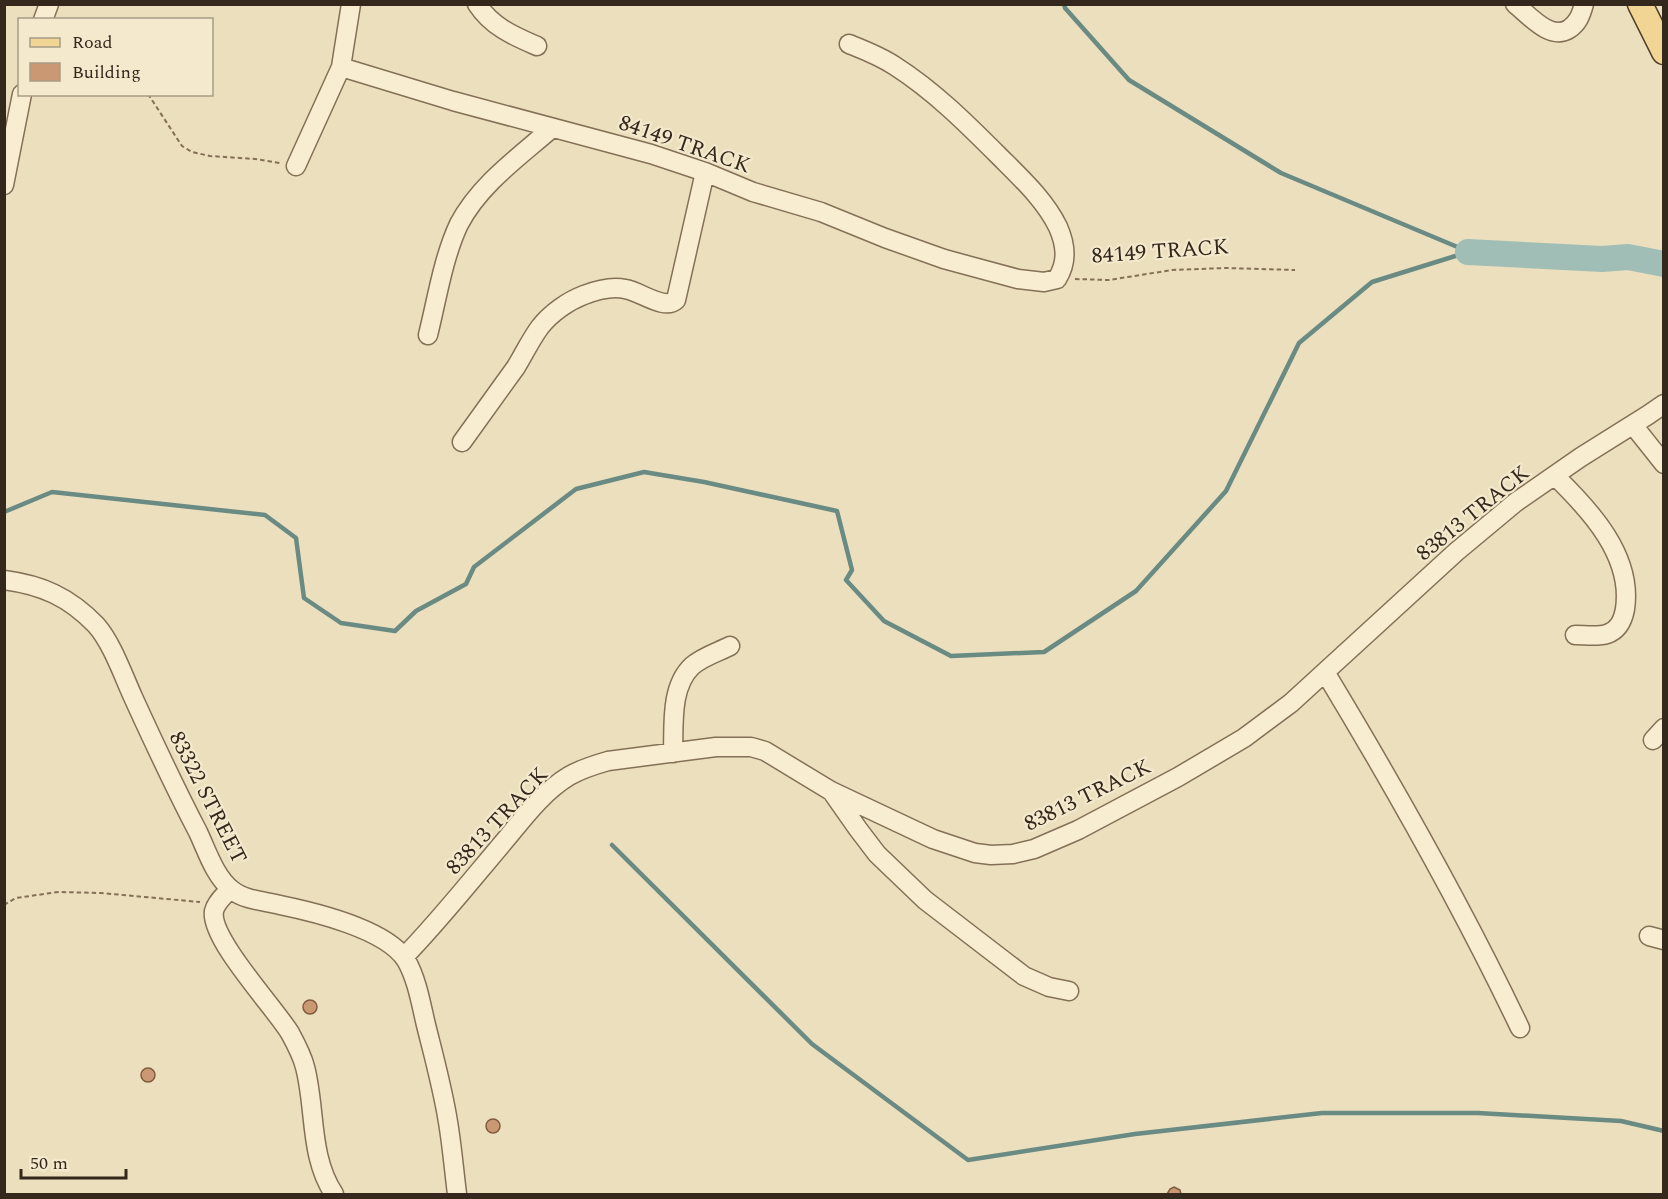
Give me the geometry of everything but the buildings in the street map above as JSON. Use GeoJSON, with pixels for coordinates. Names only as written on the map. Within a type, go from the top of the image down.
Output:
{"type":"FeatureCollection","features":[{"type":"Feature","properties":{"kind":"main road"},"geometry":{"type":"LineString","coordinates":[[1640,4],[1664,52]]}},
{"type":"Feature","properties":{"kind":"street"},"geometry":{"type":"LineString","coordinates":[[296,166],[341,67],[351,4]]}},
{"type":"Feature","properties":{"kind":"street"},"geometry":{"type":"LineString","coordinates":[[477,4],[483,14],[496,26],[510,35],[537,46]]}},
{"type":"Feature","properties":{"kind":"street"},"geometry":{"type":"LineString","coordinates":[[1515,4],[1546,28],[1555,32],[1566,30],[1574,25],[1581,16],[1584,4]]}},
{"type":"Feature","properties":{"kind":"street"},"geometry":{"type":"LineString","coordinates":[[849,44],[892,64],[929,90],[970,127],[1039,198],[1058,227],[1065,248],[1065,264],[1057,279]]}},
{"type":"Feature","properties":{"kind":"street","name":"84149 TRACK"},"geometry":{"type":"LineString","coordinates":[[341,67],[651,154],[705,172],[753,192],[821,212],[944,259],[1018,279],[1044,282],[1057,279]]}},
{"type":"Feature","properties":{"kind":"street"},"geometry":{"type":"LineString","coordinates":[[4,185],[22,96]]}},
{"type":"Feature","properties":{"kind":"street"},"geometry":{"type":"LineString","coordinates":[[428,335],[449,249],[460,223],[481,192],[500,172],[552,128]]}},
{"type":"Feature","properties":{"kind":"street"},"geometry":{"type":"LineString","coordinates":[[462,442],[524,354],[539,328],[561,308],[585,295],[611,288],[625,288],[666,304],[676,300],[705,172]]}},
{"type":"Feature","properties":{"kind":"street","name":"83813 TRACK"},"geometry":{"type":"LineString","coordinates":[[404,957],[531,810],[554,787],[569,776],[591,766],[608,762],[716,747],[751,747],[765,751],[831,790],[933,839],[975,853],[991,855],[1013,854],[1034,849],[1077,830],[1220,753],[1269,721],[1456,552],[1516,502],[1664,404]]}},
{"type":"Feature","properties":{"kind":"street"},"geometry":{"type":"LineString","coordinates":[[1633,424],[1664,464]]}},
{"type":"Feature","properties":{"kind":"street"},"geometry":{"type":"LineString","coordinates":[[1555,476],[1594,518],[1611,544],[1625,585],[1623,620],[1614,631],[1606,635],[1575,635]]}},
{"type":"Feature","properties":{"kind":"street","name":"83322 STREET"},"geometry":{"type":"LineString","coordinates":[[4,580],[45,589],[64,598],[97,626],[113,654],[169,777],[217,871],[230,889],[237,894],[310,912],[366,931],[385,940],[404,957],[420,1000],[440,1083],[448,1121],[457,1194]]}},
{"type":"Feature","properties":{"kind":"street"},"geometry":{"type":"LineString","coordinates":[[673,753],[676,704],[684,677],[693,666],[730,646]]}},
{"type":"Feature","properties":{"kind":"street"},"geometry":{"type":"LineString","coordinates":[[1325,672],[1382,766],[1497,979],[1520,1028]]}},
{"type":"Feature","properties":{"kind":"street"},"geometry":{"type":"LineString","coordinates":[[831,790],[877,854],[925,900],[1024,976],[1049,987],[1069,991]]}},
{"type":"Feature","properties":{"kind":"street"},"geometry":{"type":"LineString","coordinates":[[230,889],[217,904],[214,916],[227,946],[246,975],[273,1008],[298,1048],[307,1078],[316,1149],[327,1184],[334,1194]]}},
{"type":"Feature","properties":{"kind":"path"},"geometry":{"type":"LineString","coordinates":[[149,96],[182,146],[192,152],[296,166]]}},
{"type":"Feature","properties":{"kind":"path","name":"84149 TRACK"},"geometry":{"type":"LineString","coordinates":[[1057,279],[1109,280],[1172,270],[1226,268],[1295,270]]}},
{"type":"Feature","properties":{"kind":"path"},"geometry":{"type":"LineString","coordinates":[[4,905],[16,898],[58,892],[101,893],[217,904]]}},
{"type":"Feature","properties":{"kind":"waterway"},"geometry":{"type":"LineString","coordinates":[[1064,4],[1065,8],[1129,80],[1281,173],[1467,251]]}},
{"type":"Feature","properties":{"kind":"waterway"},"geometry":{"type":"LineString","coordinates":[[4,512],[52,492],[265,515],[296,538],[304,598],[341,623],[395,631],[416,611],[466,584],[474,567],[576,489],[644,472],[704,482],[837,511],[852,570],[846,580],[884,621],[951,656],[1044,652],[1136,591],[1226,491],[1299,343],[1372,282],[1468,252]]}},
{"type":"Feature","properties":{"kind":"waterway"},"geometry":{"type":"LineString","coordinates":[[1468,252],[1602,259],[1628,257],[1664,264]]}},
{"type":"Feature","properties":{"kind":"waterway"},"geometry":{"type":"LineString","coordinates":[[612,845],[812,1044],[968,1160],[1135,1134],[1322,1113],[1478,1113],[1621,1121],[1664,1131]]}}]}
